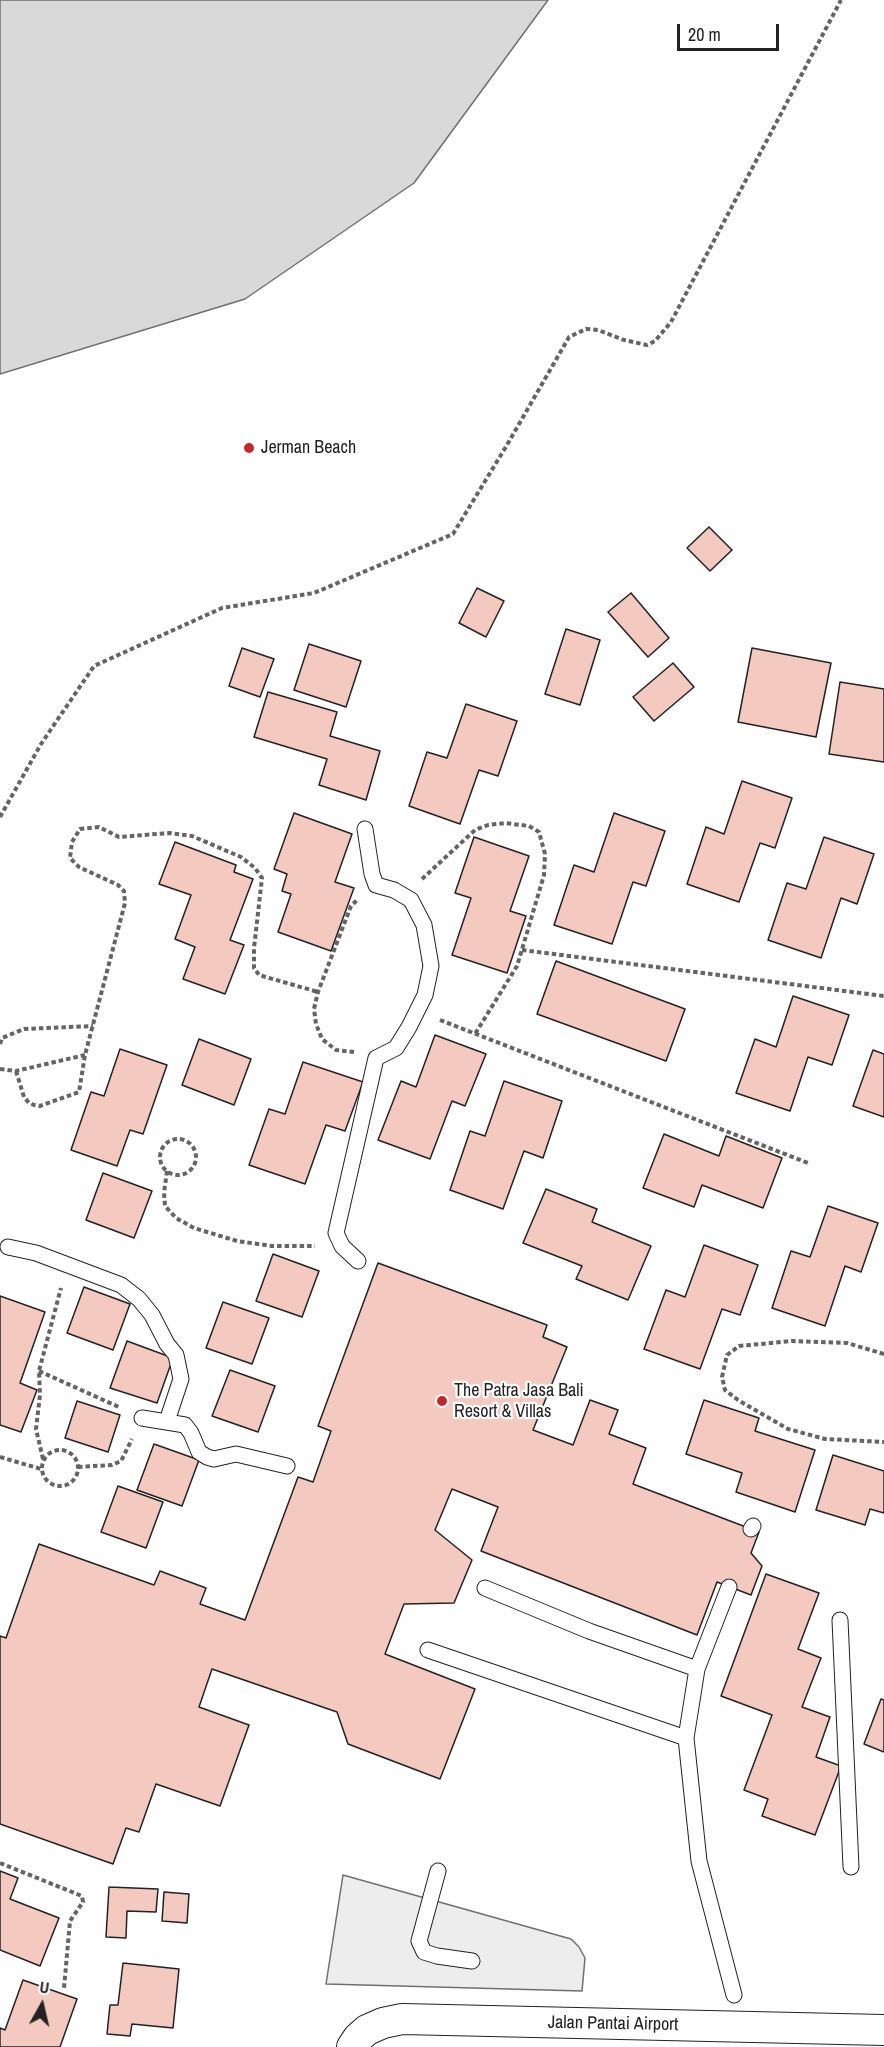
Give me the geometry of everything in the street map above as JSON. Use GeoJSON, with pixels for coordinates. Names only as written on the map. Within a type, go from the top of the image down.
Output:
{"type":"FeatureCollection","features":[{"type":"Feature","properties":{"kind":"street","name":"Jalan Pantai Airport"},"geometry":{"type":"LineString","coordinates":[[352,2047],[357,2038],[366,2030],[402,2019],[884,2030]]}},
{"type":"Feature","properties":{"kind":"lane"},"geometry":{"type":"LineString","coordinates":[[358,1262],[342,1246],[336,1233],[376,1058],[396,1048],[425,995],[431,966],[424,925],[411,900],[394,890],[376,885],[372,874],[365,829]]}},
{"type":"Feature","properties":{"kind":"lane"},"geometry":{"type":"LineString","coordinates":[[8,1247],[36,1252],[121,1285],[139,1299],[152,1315],[167,1344],[176,1355],[181,1379],[167,1421]]}},
{"type":"Feature","properties":{"kind":"lane"},"geometry":{"type":"LineString","coordinates":[[142,1418],[185,1425],[192,1432],[199,1452],[207,1457],[214,1459],[237,1454],[287,1466]]}},
{"type":"Feature","properties":{"kind":"lane"},"geometry":{"type":"LineString","coordinates":[[729,1587],[697,1669],[686,1738],[699,1861],[734,1995]]}},
{"type":"Feature","properties":{"kind":"lane"},"geometry":{"type":"LineString","coordinates":[[485,1588],[589,1631],[697,1669]]}},
{"type":"Feature","properties":{"kind":"lane"},"geometry":{"type":"LineString","coordinates":[[840,1620],[852,1867]]}},
{"type":"Feature","properties":{"kind":"lane"},"geometry":{"type":"LineString","coordinates":[[428,1650],[686,1738]]}},
{"type":"Feature","properties":{"kind":"lane"},"geometry":{"type":"LineString","coordinates":[[438,1871],[419,1941],[424,1952],[472,1961]]}},
{"type":"Feature","properties":{"kind":"path"},"geometry":{"type":"LineString","coordinates":[[0,817],[41,744],[94,666],[222,608],[314,593],[453,534],[569,337],[586,329],[598,330],[624,340],[647,345],[655,341],[671,322],[842,0]]}},
{"type":"Feature","properties":{"kind":"path"},"geometry":{"type":"LineString","coordinates":[[404,895],[475,830],[488,825],[505,823],[530,826],[539,832],[545,854],[544,875],[517,966],[475,1034]]}},
{"type":"Feature","properties":{"kind":"path"},"geometry":{"type":"LineString","coordinates":[[16,1071],[24,1097],[29,1103],[40,1106],[79,1092],[85,1055],[125,903],[124,891],[118,885],[79,867],[70,858],[72,842],[80,829],[99,827],[119,837],[169,833],[192,836],[241,857],[255,868],[262,878],[254,968],[259,975],[318,992]]}},
{"type":"Feature","properties":{"kind":"path"},"geometry":{"type":"LineString","coordinates":[[376,885],[351,906],[318,992],[314,1009],[316,1024],[322,1039],[336,1050],[376,1058]]}},
{"type":"Feature","properties":{"kind":"path"},"geometry":{"type":"LineString","coordinates":[[522,950],[884,996]]}},
{"type":"Feature","properties":{"kind":"path"},"geometry":{"type":"LineString","coordinates":[[417,1011],[808,1163]]}},
{"type":"Feature","properties":{"kind":"path"},"geometry":{"type":"LineString","coordinates":[[0,1044],[2,1038],[24,1029],[93,1026]]}},
{"type":"Feature","properties":{"kind":"path"},"geometry":{"type":"LineString","coordinates":[[0,1070],[16,1071],[85,1055]]}},
{"type":"Feature","properties":{"kind":"path"},"geometry":{"type":"LineString","coordinates":[[167,1171],[176,1175],[186,1174],[193,1168],[196,1159],[195,1150],[189,1142],[181,1139],[172,1141],[164,1146],[160,1155],[167,1171],[165,1206],[176,1218],[194,1228],[237,1241],[272,1246],[342,1246]]}},
{"type":"Feature","properties":{"kind":"path"},"geometry":{"type":"LineString","coordinates":[[43,1459],[50,1452],[59,1450],[68,1452],[75,1458],[78,1467],[76,1476],[70,1484],[60,1486],[51,1484],[44,1478],[41,1469],[43,1459],[36,1430],[40,1395],[39,1371],[68,1264]]}},
{"type":"Feature","properties":{"kind":"path"},"geometry":{"type":"LineString","coordinates":[[884,1354],[847,1343],[829,1342],[792,1341],[739,1346],[727,1355],[722,1377],[725,1390],[788,1429],[825,1439],[884,1442]]}},
{"type":"Feature","properties":{"kind":"path"},"geometry":{"type":"LineString","coordinates":[[39,1371],[142,1418],[121,1461],[112,1465],[78,1467]]}},
{"type":"Feature","properties":{"kind":"path"},"geometry":{"type":"LineString","coordinates":[[0,1457],[41,1469]]}},
{"type":"Feature","properties":{"kind":"path"},"geometry":{"type":"LineString","coordinates":[[0,1863],[82,1896],[83,1902],[70,1921],[64,1988]]}},
{"type":"Feature","properties":{"kind":"shaded area"},"geometry":{"type":"Polygon","coordinates":[[[0,0],[548,0],[414,183],[245,299],[0,374],[0,0]]]}},
{"type":"Feature","properties":{"kind":"shaded area"},"geometry":{"type":"Polygon","coordinates":[[[343,1875],[571,1939],[585,1958],[582,1991],[326,1984],[343,1875]]]}},
{"type":"Feature","properties":{"kind":"building"},"geometry":{"type":"Polygon","coordinates":[[[709,527],[732,550],[710,571],[687,548],[709,527]]]}},
{"type":"Feature","properties":{"kind":"building"},"geometry":{"type":"Polygon","coordinates":[[[477,588],[504,601],[486,637],[459,623],[477,588]]]}},
{"type":"Feature","properties":{"kind":"building"},"geometry":{"type":"Polygon","coordinates":[[[631,593],[669,638],[648,657],[608,612],[631,593]]]}},
{"type":"Feature","properties":{"kind":"building"},"geometry":{"type":"Polygon","coordinates":[[[566,629],[600,640],[580,705],[545,694],[566,629]]]}},
{"type":"Feature","properties":{"kind":"building"},"geometry":{"type":"Polygon","coordinates":[[[309,644],[361,661],[346,707],[294,690],[309,644]]]}},
{"type":"Feature","properties":{"kind":"building"},"geometry":{"type":"Polygon","coordinates":[[[242,648],[274,659],[260,697],[229,686],[242,648]]]}},
{"type":"Feature","properties":{"kind":"building"},"geometry":{"type":"Polygon","coordinates":[[[752,648],[831,663],[816,737],[738,722],[752,648]]]}},
{"type":"Feature","properties":{"kind":"building"},"geometry":{"type":"Polygon","coordinates":[[[673,663],[694,687],[654,721],[633,697],[673,663]]]}},
{"type":"Feature","properties":{"kind":"building"},"geometry":{"type":"Polygon","coordinates":[[[840,682],[884,689],[884,762],[829,754],[840,682]]]}},
{"type":"Feature","properties":{"kind":"building"},"geometry":{"type":"Polygon","coordinates":[[[268,692],[337,712],[330,736],[380,751],[366,800],[319,785],[327,759],[254,737],[268,692]]]}},
{"type":"Feature","properties":{"kind":"building"},"geometry":{"type":"Polygon","coordinates":[[[466,704],[517,721],[498,776],[479,770],[460,824],[409,806],[427,752],[447,758],[466,704]]]}},
{"type":"Feature","properties":{"kind":"building"},"geometry":{"type":"Polygon","coordinates":[[[742,781],[792,798],[775,848],[760,843],[739,902],[687,884],[706,827],[724,834],[742,781]]]}},
{"type":"Feature","properties":{"kind":"building"},"geometry":{"type":"Polygon","coordinates":[[[294,813],[352,834],[335,882],[354,888],[331,951],[278,932],[291,894],[282,891],[287,874],[274,869],[294,813]]]}},
{"type":"Feature","properties":{"kind":"building"},"geometry":{"type":"Polygon","coordinates":[[[614,813],[665,831],[646,886],[633,882],[612,944],[554,925],[574,865],[594,872],[614,813]]]}},
{"type":"Feature","properties":{"kind":"building"},"geometry":{"type":"Polygon","coordinates":[[[474,837],[529,856],[510,911],[526,916],[507,973],[452,955],[471,898],[455,893],[474,837]]]}},
{"type":"Feature","properties":{"kind":"building"},"geometry":{"type":"Polygon","coordinates":[[[824,837],[874,854],[857,904],[841,898],[821,958],[768,940],[787,883],[806,889],[824,837]]]}},
{"type":"Feature","properties":{"kind":"building"},"geometry":{"type":"Polygon","coordinates":[[[175,842],[236,865],[234,872],[253,879],[230,940],[244,945],[225,994],[183,979],[195,947],[175,939],[191,895],[159,884],[175,842]]]}},
{"type":"Feature","properties":{"kind":"building"},"geometry":{"type":"Polygon","coordinates":[[[556,961],[685,1009],[666,1061],[537,1014],[556,961]]]}},
{"type":"Feature","properties":{"kind":"building"},"geometry":{"type":"Polygon","coordinates":[[[793,996],[849,1015],[832,1065],[808,1057],[790,1111],[736,1093],[755,1039],[776,1047],[793,996]]]}},
{"type":"Feature","properties":{"kind":"building"},"geometry":{"type":"Polygon","coordinates":[[[435,1035],[486,1054],[465,1106],[452,1101],[430,1159],[378,1140],[401,1081],[416,1087],[435,1035]]]}},
{"type":"Feature","properties":{"kind":"building"},"geometry":{"type":"Polygon","coordinates":[[[199,1039],[251,1059],[234,1105],[182,1085],[199,1039]]]}},
{"type":"Feature","properties":{"kind":"building"},"geometry":{"type":"Polygon","coordinates":[[[120,1049],[167,1065],[143,1134],[130,1130],[117,1166],[71,1150],[91,1092],[104,1096],[120,1049]]]}},
{"type":"Feature","properties":{"kind":"building"},"geometry":{"type":"Polygon","coordinates":[[[873,1050],[884,1054],[884,1117],[853,1106],[873,1050]]]}},
{"type":"Feature","properties":{"kind":"building"},"geometry":{"type":"Polygon","coordinates":[[[303,1062],[363,1082],[345,1131],[326,1125],[305,1184],[249,1165],[269,1109],[285,1114],[303,1062]]]}},
{"type":"Feature","properties":{"kind":"building"},"geometry":{"type":"Polygon","coordinates":[[[504,1081],[562,1101],[543,1158],[524,1151],[503,1209],[450,1190],[470,1131],[485,1136],[504,1081]]]}},
{"type":"Feature","properties":{"kind":"building"},"geometry":{"type":"Polygon","coordinates":[[[664,1134],[719,1156],[726,1136],[782,1158],[763,1208],[702,1185],[694,1207],[643,1188],[664,1134]]]}},
{"type":"Feature","properties":{"kind":"building"},"geometry":{"type":"Polygon","coordinates":[[[103,1173],[152,1191],[134,1238],[86,1220],[103,1173]]]}},
{"type":"Feature","properties":{"kind":"building"},"geometry":{"type":"Polygon","coordinates":[[[546,1189],[597,1209],[592,1222],[651,1246],[628,1300],[576,1279],[582,1266],[523,1243],[546,1189]]]}},
{"type":"Feature","properties":{"kind":"building"},"geometry":{"type":"Polygon","coordinates":[[[828,1206],[878,1223],[861,1272],[845,1266],[825,1326],[772,1308],[791,1251],[810,1257],[828,1206]]]}},
{"type":"Feature","properties":{"kind":"building"},"geometry":{"type":"Polygon","coordinates":[[[704,1245],[758,1265],[740,1315],[722,1309],[700,1369],[644,1349],[666,1290],[685,1297],[704,1245]]]}},
{"type":"Feature","properties":{"kind":"building"},"geometry":{"type":"Polygon","coordinates":[[[273,1254],[319,1271],[302,1317],[256,1301],[273,1254]]]}},
{"type":"Feature","properties":{"kind":"building"},"geometry":{"type":"Polygon","coordinates":[[[378,1263],[547,1325],[543,1337],[567,1347],[533,1430],[573,1445],[590,1400],[618,1410],[609,1434],[646,1448],[633,1484],[759,1532],[751,1553],[762,1566],[751,1595],[717,1582],[697,1635],[481,1551],[498,1507],[452,1489],[435,1530],[472,1560],[454,1603],[404,1604],[385,1654],[475,1689],[440,1779],[348,1744],[337,1712],[212,1669],[199,1707],[249,1725],[220,1806],[156,1784],[139,1832],[126,1828],[113,1864],[0,1824],[0,1636],[6,1638],[39,1544],[154,1585],[160,1571],[206,1588],[200,1604],[245,1620],[298,1477],[313,1482],[331,1431],[318,1426],[378,1263]]]}},
{"type":"Feature","properties":{"kind":"building"},"geometry":{"type":"Polygon","coordinates":[[[84,1287],[130,1304],[113,1350],[67,1333],[84,1287]]]}},
{"type":"Feature","properties":{"kind":"building"},"geometry":{"type":"Polygon","coordinates":[[[0,1296],[45,1312],[20,1383],[37,1390],[21,1432],[0,1425],[0,1296]]]}},
{"type":"Feature","properties":{"kind":"building"},"geometry":{"type":"Polygon","coordinates":[[[223,1302],[269,1318],[252,1364],[206,1348],[223,1302]]]}},
{"type":"Feature","properties":{"kind":"building"},"geometry":{"type":"Polygon","coordinates":[[[127,1341],[173,1358],[157,1403],[110,1388],[127,1341]]]}},
{"type":"Feature","properties":{"kind":"building"},"geometry":{"type":"Polygon","coordinates":[[[230,1370],[275,1386],[258,1432],[212,1416],[230,1370]]]}},
{"type":"Feature","properties":{"kind":"building"},"geometry":{"type":"Polygon","coordinates":[[[704,1400],[759,1418],[755,1431],[815,1450],[795,1512],[736,1492],[742,1473],[686,1454],[704,1400]]]}},
{"type":"Feature","properties":{"kind":"building"},"geometry":{"type":"Polygon","coordinates":[[[77,1401],[120,1415],[108,1452],[65,1438],[77,1401]]]}},
{"type":"Feature","properties":{"kind":"building"},"geometry":{"type":"Polygon","coordinates":[[[154,1444],[199,1460],[182,1506],[137,1490],[154,1444]]]}},
{"type":"Feature","properties":{"kind":"building"},"geometry":{"type":"Polygon","coordinates":[[[833,1455],[884,1471],[884,1513],[870,1509],[865,1525],[816,1510],[833,1455]]]}},
{"type":"Feature","properties":{"kind":"building"},"geometry":{"type":"Polygon","coordinates":[[[118,1486],[163,1502],[146,1548],[101,1532],[118,1486]]]}},
{"type":"Feature","properties":{"kind":"building"},"geometry":{"type":"Polygon","coordinates":[[[766,1574],[819,1593],[798,1649],[821,1658],[802,1707],[830,1717],[816,1757],[841,1766],[815,1835],[762,1816],[768,1799],[744,1790],[772,1715],[721,1696],[766,1574]]]}},
{"type":"Feature","properties":{"kind":"building"},"geometry":{"type":"Polygon","coordinates":[[[881,1699],[884,1700],[884,1752],[864,1744],[881,1699]]]}},
{"type":"Feature","properties":{"kind":"building"},"geometry":{"type":"Polygon","coordinates":[[[0,1871],[18,1878],[10,1899],[59,1918],[40,1966],[0,1950],[0,1871]]]}},
{"type":"Feature","properties":{"kind":"building"},"geometry":{"type":"Polygon","coordinates":[[[109,1887],[158,1889],[156,1912],[127,1911],[126,1938],[106,1937],[109,1887]]]}},
{"type":"Feature","properties":{"kind":"building"},"geometry":{"type":"Polygon","coordinates":[[[164,1892],[189,1894],[187,1923],[162,1921],[164,1892]]]}},
{"type":"Feature","properties":{"kind":"building"},"geometry":{"type":"Polygon","coordinates":[[[123,1963],[179,1969],[173,2028],[132,2024],[130,2036],[107,2034],[110,2005],[118,2005],[123,1963]]]}},
{"type":"Feature","properties":{"kind":"building"},"geometry":{"type":"Polygon","coordinates":[[[23,1980],[77,1999],[60,2047],[0,2047],[0,2028],[5,2030],[23,1980]]]}},
{"type":"Feature","properties":{"kind":"place","name":"Jerman Beach"},"geometry":{"type":"Point","coordinates":[249,448]}},
{"type":"Feature","properties":{"kind":"place","name":"The Patra Jasa Bali Resort & Villas"},"geometry":{"type":"Point","coordinates":[442,1401]}}]}
